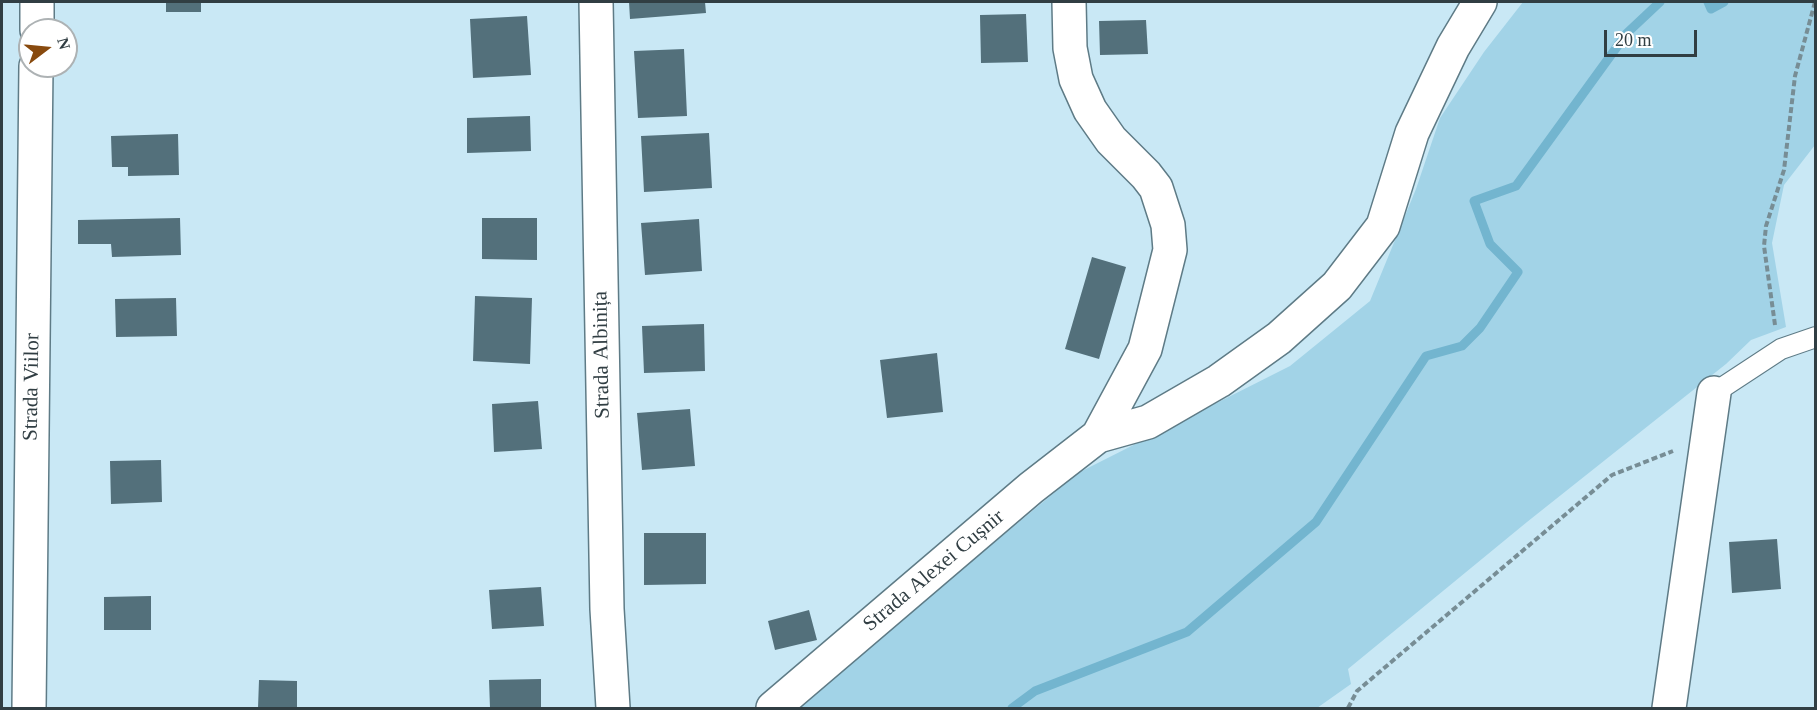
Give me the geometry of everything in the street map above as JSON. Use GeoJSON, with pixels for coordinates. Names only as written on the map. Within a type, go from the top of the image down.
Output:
{"type":"FeatureCollection","features":[{"type":"Feature","properties":{"kind":"street"},"geometry":{"type":"LineString","coordinates":[[37,2],[37,18]]}},
{"type":"Feature","properties":{"kind":"street","name":"Strada Albinița"},"geometry":{"type":"LineString","coordinates":[[596,2],[607,597],[613,708]]}},
{"type":"Feature","properties":{"kind":"street"},"geometry":{"type":"LineString","coordinates":[[1070,2],[1070,48],[1076,79],[1090,110],[1111,140],[1155,188],[1168,225],[1170,250],[1145,349],[1098,436]]}},
{"type":"Feature","properties":{"kind":"street"},"geometry":{"type":"LineString","coordinates":[[1098,436],[1148,422],[1219,381],[1279,338],[1337,285],[1383,226],[1412,133],[1453,47],[1480,2]]}},
{"type":"Feature","properties":{"kind":"street","name":"Strada Viilor"},"geometry":{"type":"LineString","coordinates":[[28,708],[36,78]]}},
{"type":"Feature","properties":{"kind":"street"},"geometry":{"type":"LineString","coordinates":[[1669,708],[1714,393]]}},
{"type":"Feature","properties":{"kind":"street","name":"Strada Alexei Cușnir"},"geometry":{"type":"LineString","coordinates":[[773,708],[1031,488],[1098,436]]}},
{"type":"Feature","properties":{"kind":"lane"},"geometry":{"type":"LineString","coordinates":[[1714,393],[1781,349],[1815,337]]}},
{"type":"Feature","properties":{"kind":"path"},"geometry":{"type":"LineString","coordinates":[[1781,349],[1771,308],[1764,246],[1766,226],[1784,170],[1795,76],[1815,2]]}},
{"type":"Feature","properties":{"kind":"path"},"geometry":{"type":"LineString","coordinates":[[1348,708],[1357,691],[1612,475],[1708,434]]}},
{"type":"Feature","properties":{"kind":"shaded area"},"geometry":{"type":"Polygon","coordinates":[[[1523,2],[1815,2],[1815,145],[1784,185],[1772,243],[1786,327],[1751,340],[1726,364],[1527,522],[1348,669],[1351,684],[1317,708],[795,708],[1078,473],[1290,366],[1370,301],[1416,189],[1440,118],[1484,52],[1523,2]]]}},
{"type":"Feature","properties":{"kind":"building"},"geometry":{"type":"Polygon","coordinates":[[[166,2],[201,2],[201,12],[166,12],[166,2]]]}},
{"type":"Feature","properties":{"kind":"building"},"geometry":{"type":"Polygon","coordinates":[[[629,2],[705,2],[706,13],[630,19],[629,2]]]}},
{"type":"Feature","properties":{"kind":"building"},"geometry":{"type":"Polygon","coordinates":[[[1026,14],[1028,62],[981,63],[980,15],[1026,14]]]}},
{"type":"Feature","properties":{"kind":"building"},"geometry":{"type":"Polygon","coordinates":[[[527,16],[531,75],[473,78],[470,19],[527,16]]]}},
{"type":"Feature","properties":{"kind":"building"},"geometry":{"type":"Polygon","coordinates":[[[1146,20],[1148,54],[1100,55],[1099,21],[1146,20]]]}},
{"type":"Feature","properties":{"kind":"building"},"geometry":{"type":"Polygon","coordinates":[[[684,49],[687,116],[638,118],[634,51],[684,49]]]}},
{"type":"Feature","properties":{"kind":"building"},"geometry":{"type":"Polygon","coordinates":[[[530,116],[531,151],[467,153],[467,118],[530,116]]]}},
{"type":"Feature","properties":{"kind":"building"},"geometry":{"type":"Polygon","coordinates":[[[709,133],[712,188],[644,192],[641,136],[709,133]]]}},
{"type":"Feature","properties":{"kind":"building"},"geometry":{"type":"Polygon","coordinates":[[[178,134],[179,175],[128,176],[128,167],[112,167],[111,136],[178,134]]]}},
{"type":"Feature","properties":{"kind":"building"},"geometry":{"type":"Polygon","coordinates":[[[180,218],[181,255],[112,257],[111,244],[78,244],[78,220],[180,218]]]}},
{"type":"Feature","properties":{"kind":"building"},"geometry":{"type":"Polygon","coordinates":[[[482,218],[537,218],[537,260],[482,259],[482,218]]]}},
{"type":"Feature","properties":{"kind":"building"},"geometry":{"type":"Polygon","coordinates":[[[699,219],[702,271],[645,275],[641,223],[699,219]]]}},
{"type":"Feature","properties":{"kind":"building"},"geometry":{"type":"Polygon","coordinates":[[[1092,257],[1126,267],[1099,359],[1065,349],[1092,257]]]}},
{"type":"Feature","properties":{"kind":"building"},"geometry":{"type":"Polygon","coordinates":[[[475,296],[532,298],[530,364],[473,361],[475,296]]]}},
{"type":"Feature","properties":{"kind":"building"},"geometry":{"type":"Polygon","coordinates":[[[176,298],[177,336],[116,337],[115,299],[176,298]]]}},
{"type":"Feature","properties":{"kind":"building"},"geometry":{"type":"Polygon","coordinates":[[[704,324],[705,371],[644,373],[642,326],[704,324]]]}},
{"type":"Feature","properties":{"kind":"building"},"geometry":{"type":"Polygon","coordinates":[[[937,353],[943,412],[887,418],[880,360],[937,353]]]}},
{"type":"Feature","properties":{"kind":"building"},"geometry":{"type":"Polygon","coordinates":[[[538,401],[542,449],[494,452],[492,404],[538,401]]]}},
{"type":"Feature","properties":{"kind":"building"},"geometry":{"type":"Polygon","coordinates":[[[690,409],[695,466],[642,470],[637,413],[690,409]]]}},
{"type":"Feature","properties":{"kind":"building"},"geometry":{"type":"Polygon","coordinates":[[[161,460],[162,502],[111,504],[110,461],[161,460]]]}},
{"type":"Feature","properties":{"kind":"building"},"geometry":{"type":"Polygon","coordinates":[[[644,533],[706,533],[706,584],[644,585],[644,533]]]}},
{"type":"Feature","properties":{"kind":"building"},"geometry":{"type":"Polygon","coordinates":[[[1777,539],[1781,589],[1732,593],[1729,542],[1777,539]]]}},
{"type":"Feature","properties":{"kind":"building"},"geometry":{"type":"Polygon","coordinates":[[[541,587],[544,626],[492,629],[489,590],[541,587]]]}},
{"type":"Feature","properties":{"kind":"building"},"geometry":{"type":"Polygon","coordinates":[[[151,596],[151,630],[104,630],[104,597],[151,596]]]}},
{"type":"Feature","properties":{"kind":"building"},"geometry":{"type":"Polygon","coordinates":[[[809,610],[817,640],[775,650],[768,621],[809,610]]]}},
{"type":"Feature","properties":{"kind":"building"},"geometry":{"type":"Polygon","coordinates":[[[541,679],[541,708],[490,708],[489,680],[541,679]]]}},
{"type":"Feature","properties":{"kind":"building"},"geometry":{"type":"Polygon","coordinates":[[[259,680],[297,681],[297,708],[258,708],[259,680]]]}},
{"type":"Feature","properties":{"kind":"waterway"},"geometry":{"type":"LineString","coordinates":[[1012,708],[1035,691],[1187,632],[1316,522],[1426,356],[1462,346],[1480,328],[1518,272],[1490,244],[1474,201],[1516,186],[1627,33],[1660,2]]}},
{"type":"Feature","properties":{"kind":"waterway"},"geometry":{"type":"LineString","coordinates":[[1708,2],[1711,9],[1724,2]]}}]}
